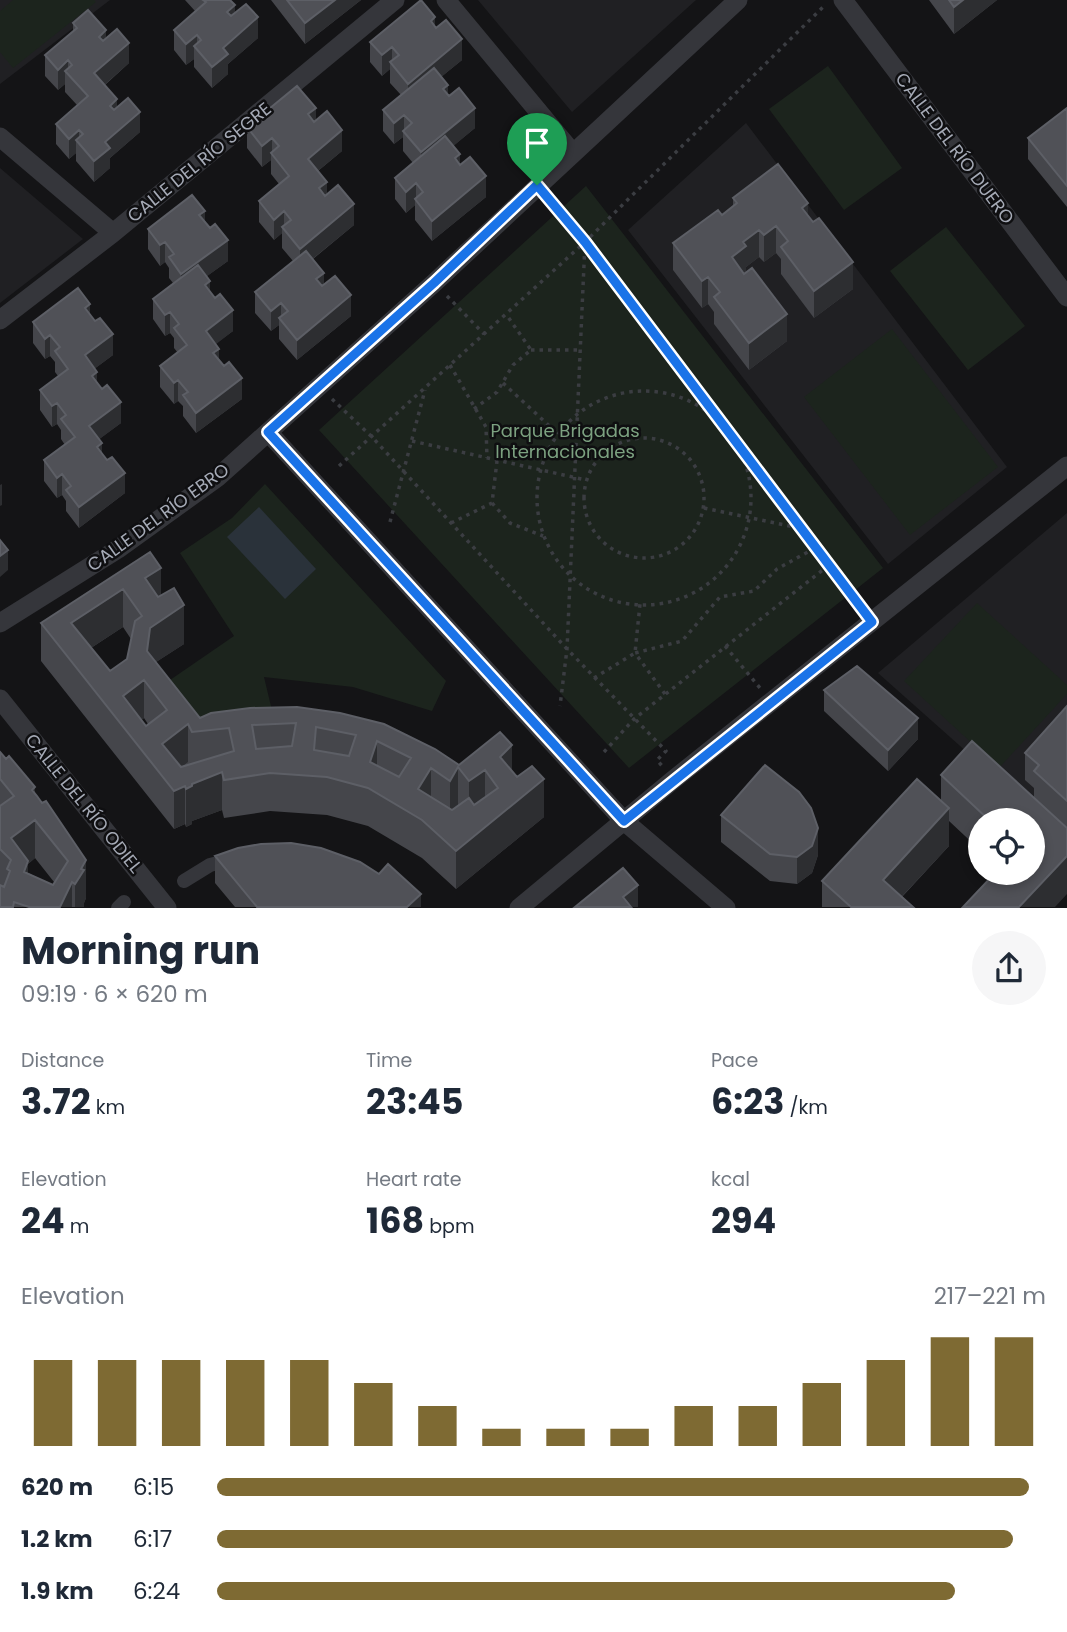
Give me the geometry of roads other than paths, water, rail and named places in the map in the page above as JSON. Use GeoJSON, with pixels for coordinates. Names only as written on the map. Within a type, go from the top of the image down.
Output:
{"type":"FeatureCollection","features":[{"type":"Feature","properties":{"kind":"street","name":"CALLE DEL RÍO SEGRE"},"geometry":{"type":"LineString","coordinates":[[0,320],[113,233],[396,0]]}},
{"type":"Feature","properties":{"kind":"street"},"geometry":{"type":"LineString","coordinates":[[446,0],[572,152]]}},
{"type":"Feature","properties":{"kind":"street","name":"CALLE DEL RÍO EBRO"},"geometry":{"type":"LineString","coordinates":[[0,623],[160,521],[218,477],[434,283],[738,0]]}},
{"type":"Feature","properties":{"kind":"street","name":"CALLE DEL RÍO DUERO"},"geometry":{"type":"LineString","coordinates":[[843,0],[1067,297]]}},
{"type":"Feature","properties":{"kind":"street"},"geometry":{"type":"LineString","coordinates":[[0,137],[113,233]]}},
{"type":"Feature","properties":{"kind":"street"},"geometry":{"type":"LineString","coordinates":[[268,432],[624,821],[726,908]]}},
{"type":"Feature","properties":{"kind":"street"},"geometry":{"type":"LineString","coordinates":[[519,908],[673,780],[1067,466]]}},
{"type":"Feature","properties":{"kind":"street","name":"CALLE DEL RÍO ODIEL"},"geometry":{"type":"LineString","coordinates":[[0,699],[167,908]]}},
{"type":"Feature","properties":{"kind":"street"},"geometry":{"type":"LineString","coordinates":[[184,881],[210,865],[242,857]]}},
{"type":"Feature","properties":{"kind":"park label","name":"Parque Brigadas Internacionales"},"geometry":{"type":"Point","coordinates":[565,440]}}]}
